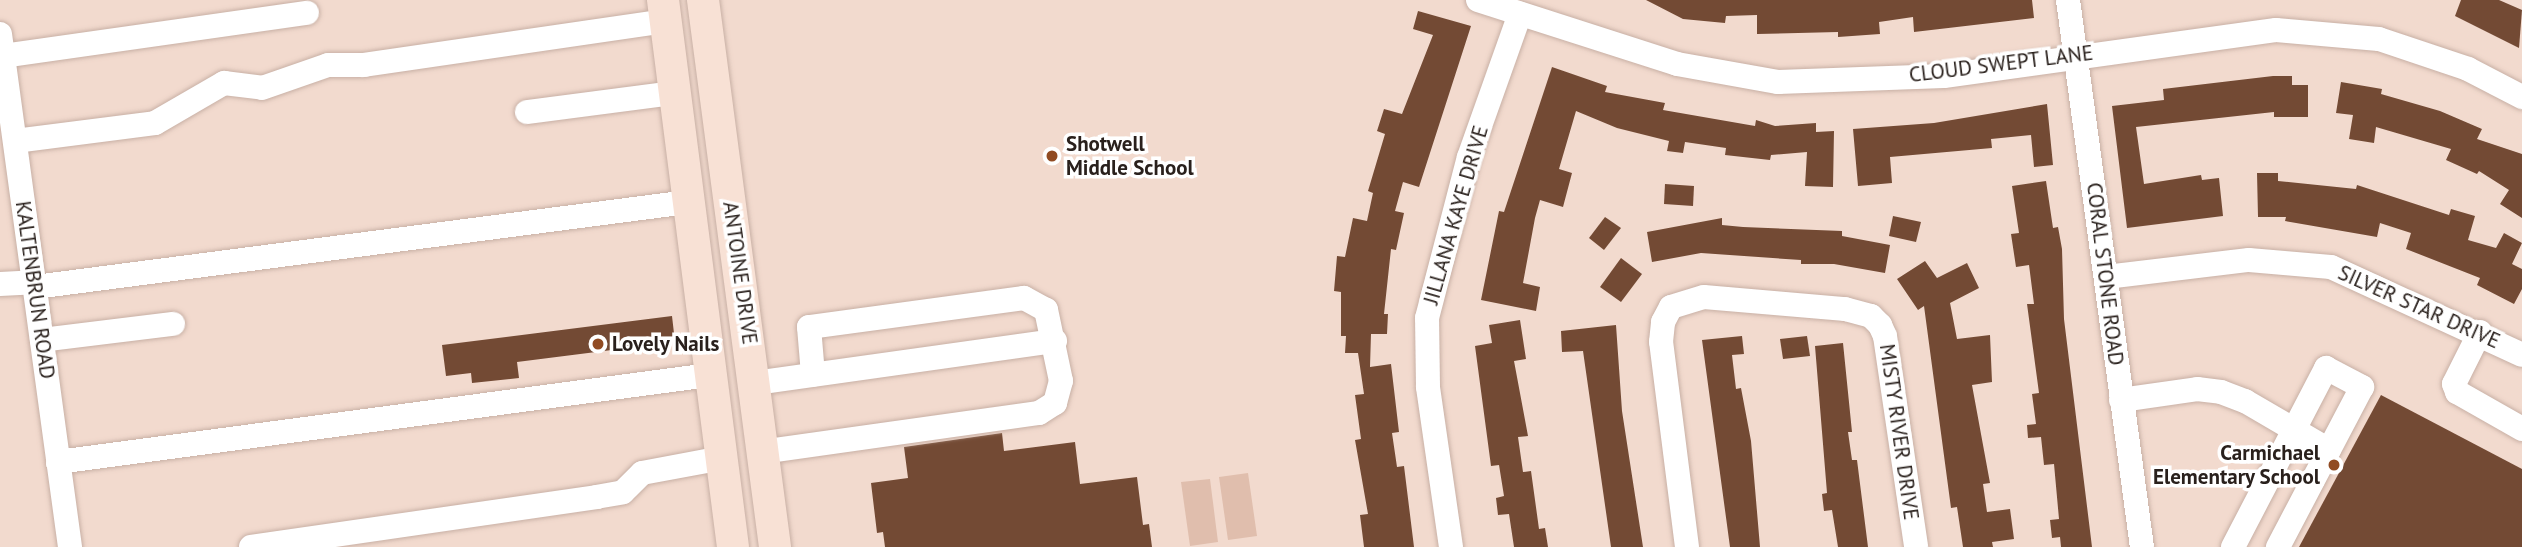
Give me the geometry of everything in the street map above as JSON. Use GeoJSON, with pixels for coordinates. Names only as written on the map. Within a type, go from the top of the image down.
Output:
{"type":"FeatureCollection","features":[{"type":"Feature","properties":{"kind":"main road","name":"ANTOINE DRIVE"},"geometry":{"type":"LineString","coordinates":[[703,0],[775,547]]}},
{"type":"Feature","properties":{"kind":"main road","name":"ANTOINE DRIVE"},"geometry":{"type":"LineString","coordinates":[[664,10],[733,547]]}},
{"type":"Feature","properties":{"kind":"main road"},"geometry":{"type":"LineString","coordinates":[[722,458],[761,452]]}},
{"type":"Feature","properties":{"kind":"street","name":"CLOUD SWEPT LANE"},"geometry":{"type":"LineString","coordinates":[[1478,0],[1677,64],[1778,82],[1944,76],[2076,55],[2276,30],[2379,39],[2468,69],[2522,97]]}},
{"type":"Feature","properties":{"kind":"street","name":"CORAL STONE ROAD"},"geometry":{"type":"LineString","coordinates":[[2068,0],[2142,547]]}},
{"type":"Feature","properties":{"kind":"street"},"geometry":{"type":"LineString","coordinates":[[15,141],[155,123],[224,83],[262,88],[328,65],[364,65],[664,10]]}},
{"type":"Feature","properties":{"kind":"street"},"geometry":{"type":"LineString","coordinates":[[1,45],[307,13]]}},
{"type":"Feature","properties":{"kind":"street","name":"JILLANA KAYE DRIVE"},"geometry":{"type":"LineString","coordinates":[[1451,547],[1428,387],[1427,318],[1469,156],[1520,14]]}},
{"type":"Feature","properties":{"kind":"street","name":"KALTENBRUN ROAD"},"geometry":{"type":"LineString","coordinates":[[1,45],[70,547]]}},
{"type":"Feature","properties":{"kind":"street"},"geometry":{"type":"LineString","coordinates":[[527,112],[674,93]]}},
{"type":"Feature","properties":{"kind":"street"},"geometry":{"type":"LineString","coordinates":[[0,284],[34,285],[688,202]]}},
{"type":"Feature","properties":{"kind":"street","name":"SILVER STAR DRIVE"},"geometry":{"type":"LineString","coordinates":[[2106,277],[2249,260],[2331,267],[2480,332],[2522,355]]}},
{"type":"Feature","properties":{"kind":"street","name":"MISTY RIVER DRIVE"},"geometry":{"type":"LineString","coordinates":[[1687,547],[1661,342],[1662,322],[1671,307],[1704,296],[1871,316],[1885,336],[1916,547]]}},
{"type":"Feature","properties":{"kind":"street"},"geometry":{"type":"LineString","coordinates":[[761,452],[1039,413],[1055,403],[1061,381],[1055,341],[1046,310],[1024,298],[809,327],[813,375]]}},
{"type":"Feature","properties":{"kind":"street"},"geometry":{"type":"LineString","coordinates":[[42,340],[173,324]]}},
{"type":"Feature","properties":{"kind":"street"},"geometry":{"type":"LineString","coordinates":[[2480,332],[2454,384],[2457,392],[2522,429]]}},
{"type":"Feature","properties":{"kind":"street"},"geometry":{"type":"LineString","coordinates":[[755,383],[1055,341]]}},
{"type":"Feature","properties":{"kind":"street"},"geometry":{"type":"LineString","coordinates":[[2233,547],[2326,368],[2362,387],[2278,547]]}},
{"type":"Feature","properties":{"kind":"street"},"geometry":{"type":"LineString","coordinates":[[58,462],[709,375]]}},
{"type":"Feature","properties":{"kind":"street"},"geometry":{"type":"LineString","coordinates":[[2122,400],[2197,389],[2221,393],[2245,401],[2329,450]]}},
{"type":"Feature","properties":{"kind":"street"},"geometry":{"type":"LineString","coordinates":[[251,547],[623,492],[642,473],[722,458]]}},
{"type":"Feature","properties":{"kind":"shaded area"},"geometry":{"type":"Polygon","coordinates":[[[1248,473],[1257,536],[1228,540],[1219,477],[1248,473]]]}},
{"type":"Feature","properties":{"kind":"shaded area"},"geometry":{"type":"Polygon","coordinates":[[[1210,479],[1218,542],[1190,546],[1181,482],[1210,479]]]}},
{"type":"Feature","properties":{"kind":"building"},"geometry":{"type":"Polygon","coordinates":[[[1646,0],[2032,0],[2034,18],[1914,32],[1913,17],[1879,22],[1880,34],[1838,37],[1838,32],[1757,34],[1757,15],[1726,16],[1725,23],[1683,19],[1646,0]]]}},
{"type":"Feature","properties":{"kind":"building"},"geometry":{"type":"Polygon","coordinates":[[[2461,0],[2499,0],[2522,10],[2519,48],[2455,16],[2461,0]]]}},
{"type":"Feature","properties":{"kind":"building"},"geometry":{"type":"Polygon","coordinates":[[[1418,11],[1471,26],[1419,187],[1403,182],[1395,211],[1404,213],[1396,250],[1391,249],[1384,314],[1388,314],[1387,334],[1371,334],[1370,367],[1391,364],[1399,432],[1392,433],[1397,467],[1404,466],[1414,547],[1364,547],[1360,515],[1368,514],[1355,440],[1361,439],[1355,395],[1364,394],[1358,353],[1345,353],[1346,336],[1341,336],[1341,292],[1334,291],[1337,256],[1345,257],[1353,218],[1367,221],[1373,193],[1368,191],[1385,134],[1377,131],[1384,109],[1402,114],[1433,35],[1413,29],[1418,11]]]}},
{"type":"Feature","properties":{"kind":"building"},"geometry":{"type":"Polygon","coordinates":[[[1552,67],[1607,86],[1605,92],[1665,103],[1663,110],[1755,126],[1756,120],[1775,126],[1816,123],[1816,132],[1834,131],[1833,187],[1805,186],[1807,152],[1771,155],[1770,160],[1725,155],[1726,148],[1685,142],[1683,153],[1667,151],[1669,141],[1617,128],[1576,111],[1559,169],[1572,173],[1563,207],[1540,200],[1535,218],[1523,283],[1540,287],[1536,311],[1481,300],[1499,211],[1504,212],[1552,67]]]}},
{"type":"Feature","properties":{"kind":"building"},"geometry":{"type":"Polygon","coordinates":[[[2292,76],[2292,85],[2308,85],[2308,117],[2274,117],[2274,112],[2136,127],[2144,184],[2201,175],[2202,180],[2219,178],[2223,216],[2127,228],[2112,106],[2164,100],[2163,89],[2292,76]]]}},
{"type":"Feature","properties":{"kind":"building"},"geometry":{"type":"Polygon","coordinates":[[[2341,82],[2382,89],[2381,94],[2440,111],[2482,129],[2477,139],[2522,154],[2522,218],[2500,204],[2509,190],[2479,171],[2477,174],[2446,160],[2451,149],[2376,127],[2374,143],[2349,139],[2353,115],[2336,113],[2341,82]]]}},
{"type":"Feature","properties":{"kind":"building"},"geometry":{"type":"Polygon","coordinates":[[[2047,104],[2053,165],[2034,167],[2031,135],[1991,139],[1992,148],[1890,157],[1892,183],[1858,186],[1853,129],[1934,123],[2047,104]]]}},
{"type":"Feature","properties":{"kind":"building"},"geometry":{"type":"Polygon","coordinates":[[[2257,173],[2278,173],[2278,181],[2356,189],[2357,185],[2449,215],[2451,209],[2475,216],[2468,240],[2496,248],[2504,233],[2522,243],[2512,264],[2522,269],[2522,289],[2514,304],[2477,285],[2480,278],[2406,249],[2411,233],[2380,223],[2377,237],[2285,221],[2286,217],[2258,217],[2257,173]]]}},
{"type":"Feature","properties":{"kind":"building"},"geometry":{"type":"Polygon","coordinates":[[[2046,181],[2053,228],[2058,227],[2062,249],[2064,319],[2092,547],[2061,547],[2060,537],[2052,538],[2050,520],[2059,519],[2054,464],[2044,465],[2041,437],[2028,438],[2027,425],[2036,424],[2032,394],[2039,393],[2027,304],[2034,304],[2029,265],[2016,267],[2011,234],[2019,233],[2012,186],[2046,181]]]}},
{"type":"Feature","properties":{"kind":"building"},"geometry":{"type":"Polygon","coordinates":[[[1665,184],[1694,186],[1693,206],[1664,204],[1665,184]]]}},
{"type":"Feature","properties":{"kind":"building"},"geometry":{"type":"Polygon","coordinates":[[[1893,216],[1921,222],[1916,242],[1889,236],[1893,216]]]}},
{"type":"Feature","properties":{"kind":"building"},"geometry":{"type":"Polygon","coordinates":[[[1605,217],[1621,228],[1604,250],[1589,238],[1605,217]]]}},
{"type":"Feature","properties":{"kind":"building"},"geometry":{"type":"Polygon","coordinates":[[[1722,218],[1722,225],[1842,231],[1842,236],[1890,245],[1885,273],[1834,264],[1801,264],[1801,260],[1701,253],[1652,262],[1647,232],[1722,218]]]}},
{"type":"Feature","properties":{"kind":"building"},"geometry":{"type":"Polygon","coordinates":[[[1621,258],[1642,274],[1621,302],[1600,287],[1621,258]]]}},
{"type":"Feature","properties":{"kind":"building"},"geometry":{"type":"Polygon","coordinates":[[[1925,261],[1937,278],[1967,263],[1979,288],[1950,303],[1957,339],[1990,335],[1992,382],[1972,385],[1990,483],[1983,484],[1987,512],[2010,509],[2014,539],[1992,542],[1993,547],[1963,547],[1957,507],[1951,508],[1924,306],[1918,310],[1897,279],[1925,261]]]}},
{"type":"Feature","properties":{"kind":"building"},"geometry":{"type":"Polygon","coordinates":[[[672,316],[675,342],[517,362],[519,378],[472,383],[471,373],[446,376],[442,345],[672,316]]]}},
{"type":"Feature","properties":{"kind":"building"},"geometry":{"type":"Polygon","coordinates":[[[1520,320],[1526,359],[1514,361],[1528,436],[1518,437],[1523,472],[1531,471],[1539,529],[1545,528],[1548,547],[1514,547],[1509,514],[1498,515],[1496,498],[1504,496],[1499,465],[1491,466],[1475,346],[1492,343],[1489,325],[1520,320]]]}},
{"type":"Feature","properties":{"kind":"building"},"geometry":{"type":"Polygon","coordinates":[[[1616,325],[1622,411],[1643,547],[1611,547],[1583,351],[1562,352],[1561,331],[1616,325]]]}},
{"type":"Feature","properties":{"kind":"building"},"geometry":{"type":"Polygon","coordinates":[[[1742,336],[1744,354],[1732,355],[1736,389],[1741,388],[1751,441],[1760,547],[1730,547],[1702,340],[1742,336]]]}},
{"type":"Feature","properties":{"kind":"building"},"geometry":{"type":"Polygon","coordinates":[[[1807,336],[1810,356],[1783,359],[1780,339],[1807,336]]]}},
{"type":"Feature","properties":{"kind":"building"},"geometry":{"type":"Polygon","coordinates":[[[1843,343],[1852,432],[1848,432],[1852,460],[1857,460],[1868,547],[1838,547],[1832,510],[1824,511],[1822,494],[1827,493],[1815,346],[1843,343]]]}},
{"type":"Feature","properties":{"kind":"building"},"geometry":{"type":"Polygon","coordinates":[[[2381,395],[2522,469],[2522,547],[2299,547],[2381,395]]]}},
{"type":"Feature","properties":{"kind":"building"},"geometry":{"type":"Polygon","coordinates":[[[1002,433],[1004,451],[1075,442],[1080,484],[1137,477],[1143,525],[1149,524],[1152,547],[885,547],[883,532],[877,533],[871,483],[908,478],[904,447],[1002,433]]]}},
{"type":"Feature","properties":{"kind":"place","name":"Shotwell Middle School"},"geometry":{"type":"Point","coordinates":[1052,156]}},
{"type":"Feature","properties":{"kind":"place","name":"Lovely Nails"},"geometry":{"type":"Point","coordinates":[598,344]}},
{"type":"Feature","properties":{"kind":"place","name":"Carmichael Elementary School"},"geometry":{"type":"Point","coordinates":[2334,465]}}]}
